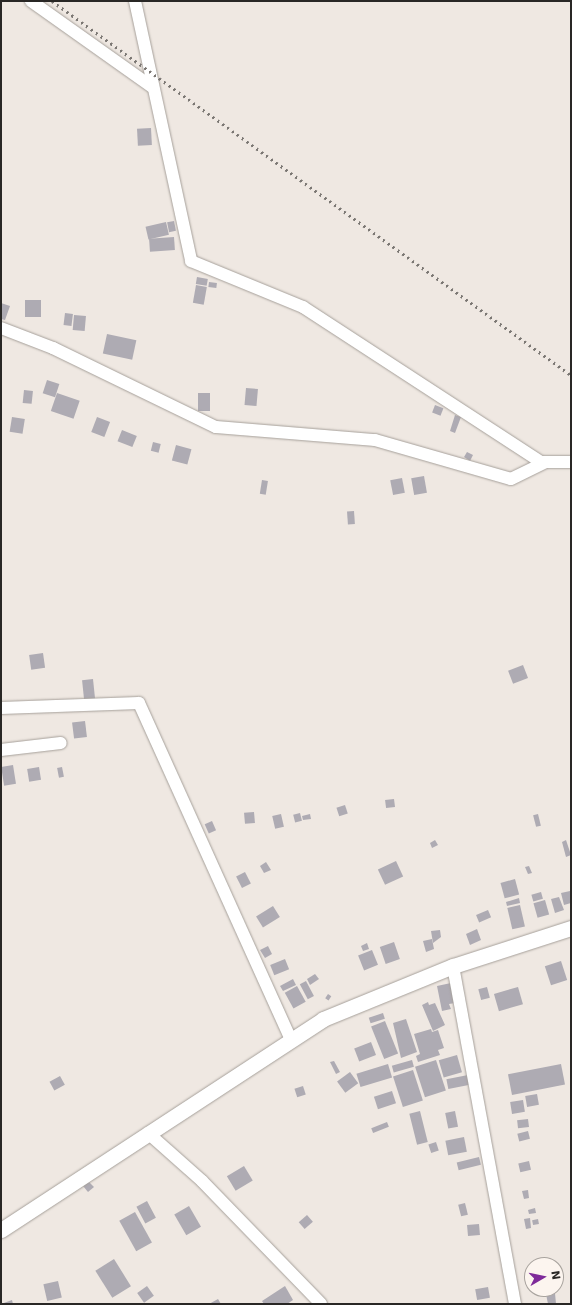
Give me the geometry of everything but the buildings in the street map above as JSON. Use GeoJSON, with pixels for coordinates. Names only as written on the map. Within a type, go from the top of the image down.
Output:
{"type":"FeatureCollection","features":[{"type":"Feature","properties":{"kind":"main road"},"geometry":{"type":"LineString","coordinates":[[1,1230],[323,1019],[453,966],[571,928]]}},
{"type":"Feature","properties":{"kind":"street"},"geometry":{"type":"LineString","coordinates":[[31,1],[152,87]]}},
{"type":"Feature","properties":{"kind":"street"},"geometry":{"type":"LineString","coordinates":[[135,1],[190,261],[303,307],[546,462]]}},
{"type":"Feature","properties":{"kind":"street"},"geometry":{"type":"LineString","coordinates":[[1,328],[53,348],[216,427],[375,440],[511,479],[546,462],[571,462]]}},
{"type":"Feature","properties":{"kind":"street"},"geometry":{"type":"LineString","coordinates":[[1,708],[140,703],[291,1040]]}},
{"type":"Feature","properties":{"kind":"street"},"geometry":{"type":"LineString","coordinates":[[1,750],[61,743]]}},
{"type":"Feature","properties":{"kind":"street"},"geometry":{"type":"LineString","coordinates":[[453,966],[515,1304]]}},
{"type":"Feature","properties":{"kind":"street"},"geometry":{"type":"LineString","coordinates":[[148,1133],[202,1181],[321,1304]]}},
{"type":"Feature","properties":{"kind":"railway"},"geometry":{"type":"LineString","coordinates":[[52,1],[571,375]]}}]}
